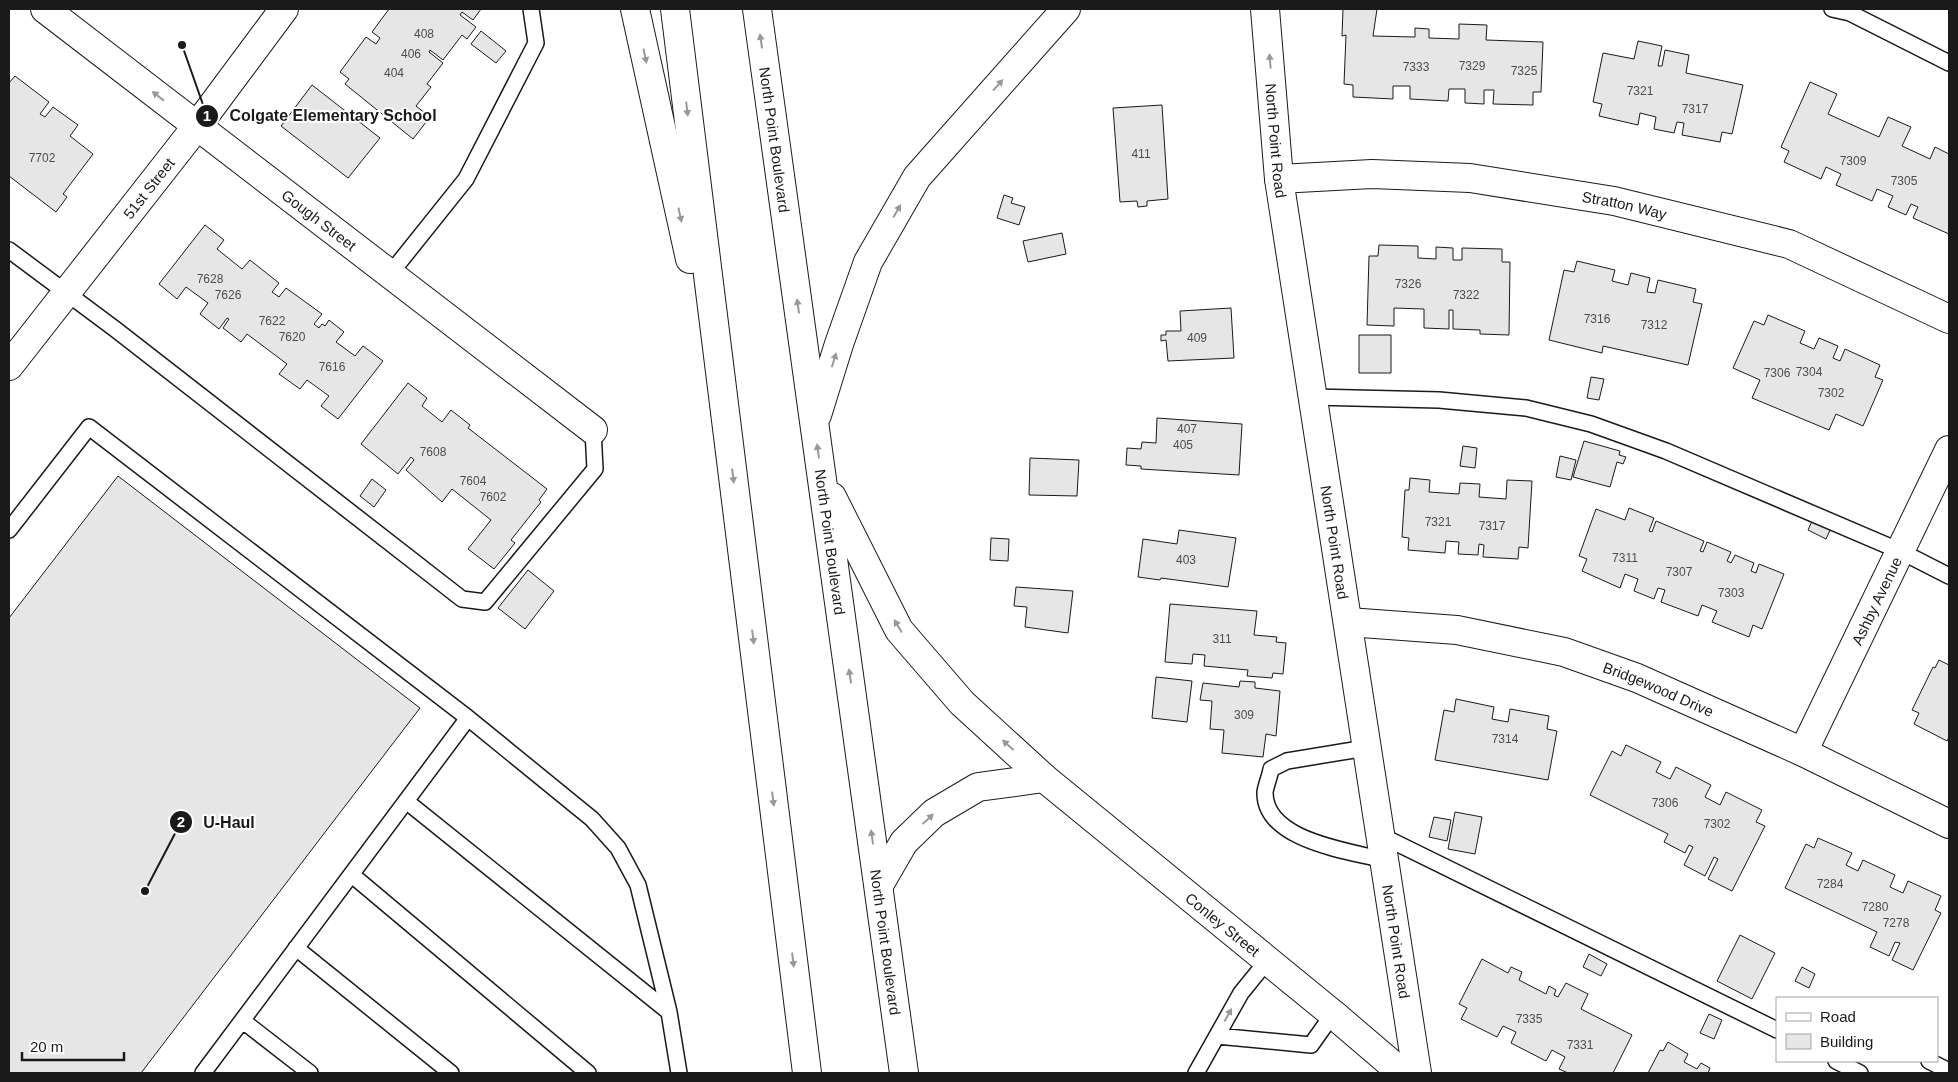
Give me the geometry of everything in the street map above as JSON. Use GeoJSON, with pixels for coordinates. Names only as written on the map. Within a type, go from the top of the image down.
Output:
{"type":"FeatureCollection","features":[{"type":"Feature","properties":{"kind":"street","name":"Gough Street"},"geometry":{"type":"LineString","coordinates":[[45,9],[68,18],[197,126],[594,430]]}},
{"type":"Feature","properties":{"kind":"street"},"geometry":{"type":"LineString","coordinates":[[635,9],[727,428]]}},
{"type":"Feature","properties":{"kind":"street"},"geometry":{"type":"LineString","coordinates":[[675,9],[807,1073]]}},
{"type":"Feature","properties":{"kind":"street","name":"North Point Boulevard"},"geometry":{"type":"LineString","coordinates":[[757,9],[904,1073]]}},
{"type":"Feature","properties":{"kind":"street"},"geometry":{"type":"LineString","coordinates":[[815,423],[839,344],[868,262],[916,177],[1066,9]]}},
{"type":"Feature","properties":{"kind":"street","name":"North Point Road"},"geometry":{"type":"LineString","coordinates":[[1265,9],[1280,179],[1417,1073]]}},
{"type":"Feature","properties":{"kind":"street","name":"51st Street"},"geometry":{"type":"LineString","coordinates":[[9,366],[64,292],[197,126],[276,13]]}},
{"type":"Feature","properties":{"kind":"street","name":"Stratton Way"},"geometry":{"type":"LineString","coordinates":[[1280,179],[1372,174],[1470,178],[1614,201],[1789,244],[1949,319]]}},
{"type":"Feature","properties":{"kind":"street","name":"Ashby Avenue"},"geometry":{"type":"LineString","coordinates":[[1803,752],[1949,450]]}},
{"type":"Feature","properties":{"kind":"street","name":"Conley Street"},"geometry":{"type":"LineString","coordinates":[[822,478],[899,630],[962,703],[1044,778],[1333,1014],[1402,1073]]}},
{"type":"Feature","properties":{"kind":"street","name":"Bridgewood Drive"},"geometry":{"type":"LineString","coordinates":[[1348,622],[1457,630],[1564,652],[1637,678],[1803,752],[1949,824]]}},
{"type":"Feature","properties":{"kind":"street"},"geometry":{"type":"LineString","coordinates":[[878,886],[904,842],[934,813],[978,787],[1044,778]]}},
{"type":"Feature","properties":{"kind":"lane"},"geometry":{"type":"LineString","coordinates":[[390,274],[466,179],[536,43],[531,9]]}},
{"type":"Feature","properties":{"kind":"lane"},"geometry":{"type":"LineString","coordinates":[[1832,9],[1850,13],[1949,63]]}},
{"type":"Feature","properties":{"kind":"lane"},"geometry":{"type":"LineString","coordinates":[[9,250],[115,329],[462,599],[485,602],[595,468],[594,430]]}},
{"type":"Feature","properties":{"kind":"lane"},"geometry":{"type":"LineString","coordinates":[[1312,397],[1439,400],[1516,407],[1591,424],[1666,451],[1900,552],[1949,576]]}},
{"type":"Feature","properties":{"kind":"lane"},"geometry":{"type":"LineString","coordinates":[[9,530],[89,427],[468,718],[592,819],[618,848],[638,885],[669,1012],[679,1073]]}},
{"type":"Feature","properties":{"kind":"lane"},"geometry":{"type":"LineString","coordinates":[[203,1073],[468,718]]}},
{"type":"Feature","properties":{"kind":"lane"},"geometry":{"type":"LineString","coordinates":[[1366,748],[1287,761],[1272,769],[1265,792],[1269,810],[1284,826],[1305,840],[1382,847],[1776,1030]]}},
{"type":"Feature","properties":{"kind":"lane"},"geometry":{"type":"LineString","coordinates":[[406,801],[669,1012]]}},
{"type":"Feature","properties":{"kind":"lane"},"geometry":{"type":"LineString","coordinates":[[352,875],[588,1073]]}},
{"type":"Feature","properties":{"kind":"lane"},"geometry":{"type":"LineString","coordinates":[[296,948],[451,1073]]}},
{"type":"Feature","properties":{"kind":"lane"},"geometry":{"type":"LineString","coordinates":[[1196,1073],[1241,993],[1267,961]]}},
{"type":"Feature","properties":{"kind":"lane"},"geometry":{"type":"LineString","coordinates":[[1217,1036],[1312,1045],[1333,1014]]}},
{"type":"Feature","properties":{"kind":"lane"},"geometry":{"type":"LineString","coordinates":[[243,1021],[310,1073]]}},
{"type":"Feature","properties":{"kind":"lane"},"geometry":{"type":"LineString","coordinates":[[1838,1062],[1860,1073]]}},
{"type":"Feature","properties":{"kind":"lane"},"geometry":{"type":"LineString","coordinates":[[1931,1062],[1949,1071]]}},
{"type":"Feature","properties":{"kind":"building"},"geometry":{"type":"Polygon","coordinates":[[[389,9],[481,9],[473,20],[462,12],[460,15],[476,27],[467,39],[462,35],[443,60],[430,50],[429,52],[443,63],[427,84],[431,87],[416,106],[430,117],[413,139],[345,84],[349,79],[340,72],[366,37],[376,44],[380,38],[372,32],[389,9]]]}},
{"type":"Feature","properties":{"kind":"building"},"geometry":{"type":"Polygon","coordinates":[[[1343,9],[1377,9],[1373,36],[1415,37],[1415,28],[1429,29],[1429,38],[1459,39],[1459,24],[1487,25],[1486,40],[1543,42],[1541,92],[1533,92],[1533,105],[1493,104],[1494,90],[1484,90],[1484,104],[1465,103],[1465,89],[1449,89],[1448,101],[1410,99],[1410,86],[1393,86],[1393,99],[1353,97],[1353,85],[1344,84],[1346,35],[1342,36],[1343,9]]]}},
{"type":"Feature","properties":{"kind":"building"},"geometry":{"type":"Polygon","coordinates":[[[481,31],[506,51],[496,63],[471,44],[481,31]]]}},
{"type":"Feature","properties":{"kind":"building"},"geometry":{"type":"Polygon","coordinates":[[[1638,41],[1662,46],[1658,66],[1662,66],[1665,50],[1689,55],[1686,73],[1743,85],[1732,134],[1722,132],[1720,142],[1682,135],[1684,123],[1677,122],[1674,133],[1654,129],[1656,117],[1640,113],[1638,125],[1599,116],[1602,104],[1593,102],[1603,53],[1634,59],[1638,41]]]}},
{"type":"Feature","properties":{"kind":"building"},"geometry":{"type":"Polygon","coordinates":[[[15,76],[49,102],[40,114],[45,117],[53,107],[78,125],[70,136],[93,154],[63,194],[67,197],[56,212],[9,176],[9,83],[15,76]]]}},
{"type":"Feature","properties":{"kind":"building"},"geometry":{"type":"Polygon","coordinates":[[[1810,82],[1837,94],[1828,114],[1879,137],[1888,117],[1911,127],[1902,146],[1930,159],[1935,147],[1949,154],[1949,234],[1913,218],[1918,207],[1911,204],[1906,215],[1888,207],[1893,196],[1877,189],[1872,201],[1836,185],[1841,174],[1826,167],[1821,179],[1784,162],[1789,151],[1781,147],[1810,82]]]}},
{"type":"Feature","properties":{"kind":"building"},"geometry":{"type":"Polygon","coordinates":[[[312,85],[380,138],[348,178],[281,126],[312,85]]]}},
{"type":"Feature","properties":{"kind":"building"},"geometry":{"type":"Polygon","coordinates":[[[1162,105],[1168,199],[1147,201],[1147,206],[1138,207],[1137,201],[1120,202],[1113,108],[1162,105]]]}},
{"type":"Feature","properties":{"kind":"building"},"geometry":{"type":"Polygon","coordinates":[[[1004,195],[1013,198],[1011,203],[1025,207],[1019,225],[997,218],[1004,195]]]}},
{"type":"Feature","properties":{"kind":"building"},"geometry":{"type":"Polygon","coordinates":[[[205,225],[224,240],[217,249],[242,269],[250,260],[279,283],[272,292],[279,297],[286,288],[322,314],[314,324],[319,328],[322,324],[325,326],[329,320],[344,332],[336,342],[355,356],[363,346],[383,361],[338,419],[321,406],[329,396],[307,380],[300,389],[279,374],[287,364],[247,334],[241,342],[223,328],[229,319],[227,318],[219,329],[200,314],[208,303],[186,287],[177,299],[159,284],[205,225]]]}},
{"type":"Feature","properties":{"kind":"building"},"geometry":{"type":"Polygon","coordinates":[[[1062,233],[1066,254],[1028,262],[1023,241],[1062,233]]]}},
{"type":"Feature","properties":{"kind":"building"},"geometry":{"type":"Polygon","coordinates":[[[1379,245],[1418,246],[1418,258],[1436,259],[1436,247],[1453,248],[1453,260],[1462,260],[1462,248],[1502,249],[1502,262],[1510,262],[1509,335],[1480,334],[1480,330],[1453,329],[1453,310],[1449,310],[1449,329],[1424,328],[1424,309],[1394,308],[1394,326],[1367,325],[1369,256],[1378,256],[1379,245]]]}},
{"type":"Feature","properties":{"kind":"building"},"geometry":{"type":"Polygon","coordinates":[[[1577,261],[1615,270],[1612,281],[1628,285],[1631,273],[1650,278],[1647,292],[1655,293],[1658,280],[1696,289],[1693,302],[1702,304],[1688,365],[1603,346],[1602,353],[1549,340],[1564,270],[1574,272],[1577,261]]]}},
{"type":"Feature","properties":{"kind":"building"},"geometry":{"type":"Polygon","coordinates":[[[1231,308],[1234,358],[1168,361],[1166,340],[1161,341],[1161,335],[1166,335],[1166,331],[1181,331],[1180,311],[1231,308]]]}},
{"type":"Feature","properties":{"kind":"building"},"geometry":{"type":"Polygon","coordinates":[[[1768,315],[1805,331],[1800,343],[1814,349],[1819,338],[1838,346],[1833,358],[1840,361],[1845,349],[1880,365],[1875,377],[1883,380],[1863,426],[1836,414],[1829,430],[1752,398],[1760,380],[1733,368],[1754,321],[1764,325],[1768,315]]]}},
{"type":"Feature","properties":{"kind":"building"},"geometry":{"type":"Polygon","coordinates":[[[1359,335],[1391,335],[1391,373],[1359,373],[1359,335]]]}},
{"type":"Feature","properties":{"kind":"building"},"geometry":{"type":"Polygon","coordinates":[[[1591,377],[1604,379],[1599,400],[1587,398],[1591,377]]]}},
{"type":"Feature","properties":{"kind":"building"},"geometry":{"type":"Polygon","coordinates":[[[408,383],[427,398],[422,406],[442,422],[451,410],[470,425],[468,428],[547,489],[539,500],[541,502],[511,540],[515,543],[494,569],[468,549],[491,520],[452,489],[442,502],[406,470],[414,460],[411,457],[398,474],[361,444],[408,383]]]}},
{"type":"Feature","properties":{"kind":"building"},"geometry":{"type":"Polygon","coordinates":[[[1157,418],[1242,424],[1239,475],[1141,469],[1141,466],[1126,465],[1127,448],[1141,449],[1142,442],[1156,443],[1157,418]]]}},
{"type":"Feature","properties":{"kind":"building"},"geometry":{"type":"Polygon","coordinates":[[[1584,441],[1620,451],[1619,455],[1626,457],[1623,464],[1617,462],[1610,487],[1573,477],[1584,441]]]}},
{"type":"Feature","properties":{"kind":"building"},"geometry":{"type":"Polygon","coordinates":[[[1463,446],[1477,448],[1475,468],[1460,466],[1463,446]]]}},
{"type":"Feature","properties":{"kind":"building"},"geometry":{"type":"Polygon","coordinates":[[[1560,456],[1576,460],[1571,480],[1556,477],[1560,456]]]}},
{"type":"Feature","properties":{"kind":"building"},"geometry":{"type":"Polygon","coordinates":[[[1030,458],[1079,460],[1077,496],[1029,495],[1030,458]]]}},
{"type":"Feature","properties":{"kind":"building"},"geometry":{"type":"Polygon","coordinates":[[[118,476],[420,708],[141,1073],[9,1073],[9,618],[118,476]]]}},
{"type":"Feature","properties":{"kind":"building"},"geometry":{"type":"Polygon","coordinates":[[[1410,478],[1430,480],[1429,492],[1459,494],[1460,483],[1480,484],[1479,497],[1506,499],[1507,480],[1532,481],[1528,548],[1519,547],[1518,559],[1483,557],[1484,545],[1479,544],[1478,555],[1458,554],[1459,542],[1446,541],[1445,553],[1408,550],[1409,538],[1402,537],[1405,490],[1409,490],[1410,478]]]}},
{"type":"Feature","properties":{"kind":"building"},"geometry":{"type":"Polygon","coordinates":[[[372,479],[386,490],[374,507],[360,496],[372,479]]]}},
{"type":"Feature","properties":{"kind":"building"},"geometry":{"type":"Polygon","coordinates":[[[1629,508],[1654,518],[1649,531],[1652,532],[1656,521],[1704,541],[1700,551],[1703,552],[1707,542],[1731,552],[1727,561],[1731,563],[1735,555],[1754,563],[1751,571],[1756,573],[1759,564],[1784,574],[1762,629],[1753,625],[1749,637],[1712,622],[1717,611],[1702,605],[1698,616],[1661,602],[1665,590],[1658,588],[1654,599],[1634,591],[1638,579],[1625,574],[1620,588],[1582,571],[1587,559],[1579,556],[1596,509],[1625,520],[1629,508]]]}},
{"type":"Feature","properties":{"kind":"building"},"geometry":{"type":"Polygon","coordinates":[[[1813,519],[1831,528],[1826,539],[1808,530],[1813,519]]]}},
{"type":"Feature","properties":{"kind":"building"},"geometry":{"type":"Polygon","coordinates":[[[1179,530],[1236,538],[1228,587],[1161,578],[1160,580],[1138,577],[1143,539],[1177,544],[1179,530]]]}},
{"type":"Feature","properties":{"kind":"building"},"geometry":{"type":"Polygon","coordinates":[[[991,538],[1009,539],[1008,561],[990,560],[991,538]]]}},
{"type":"Feature","properties":{"kind":"building"},"geometry":{"type":"Polygon","coordinates":[[[528,570],[554,591],[525,629],[498,608],[528,570]]]}},
{"type":"Feature","properties":{"kind":"building"},"geometry":{"type":"Polygon","coordinates":[[[1016,587],[1073,591],[1068,633],[1025,627],[1027,607],[1014,606],[1016,587]]]}},
{"type":"Feature","properties":{"kind":"building"},"geometry":{"type":"Polygon","coordinates":[[[1170,604],[1257,611],[1254,635],[1277,637],[1276,642],[1286,643],[1283,674],[1273,673],[1272,678],[1247,676],[1248,670],[1204,666],[1205,655],[1193,654],[1192,664],[1165,662],[1170,604]]]}},
{"type":"Feature","properties":{"kind":"building"},"geometry":{"type":"Polygon","coordinates":[[[1939,660],[1949,665],[1949,737],[1947,741],[1914,724],[1919,713],[1912,710],[1933,667],[1935,668],[1939,660]]]}},
{"type":"Feature","properties":{"kind":"building"},"geometry":{"type":"Polygon","coordinates":[[[1156,677],[1192,681],[1187,722],[1152,718],[1156,677]]]}},
{"type":"Feature","properties":{"kind":"building"},"geometry":{"type":"Polygon","coordinates":[[[1240,681],[1255,682],[1255,688],[1280,691],[1276,736],[1266,734],[1263,757],[1222,753],[1224,730],[1210,729],[1212,701],[1200,700],[1203,683],[1239,687],[1240,681]]]}},
{"type":"Feature","properties":{"kind":"building"},"geometry":{"type":"Polygon","coordinates":[[[1456,699],[1494,707],[1492,719],[1508,722],[1510,709],[1549,716],[1547,729],[1557,731],[1548,780],[1435,760],[1444,710],[1454,712],[1456,699]]]}},
{"type":"Feature","properties":{"kind":"building"},"geometry":{"type":"Polygon","coordinates":[[[1626,745],[1661,762],[1656,772],[1670,779],[1676,767],[1711,785],[1705,797],[1720,805],[1726,792],[1762,810],[1756,822],[1765,826],[1732,891],[1708,879],[1718,859],[1714,857],[1705,876],[1684,865],[1693,847],[1689,845],[1685,853],[1664,842],[1668,834],[1590,795],[1612,751],[1621,756],[1626,745]]]}},
{"type":"Feature","properties":{"kind":"building"},"geometry":{"type":"Polygon","coordinates":[[[1455,812],[1482,817],[1475,854],[1448,849],[1455,812]]]}},
{"type":"Feature","properties":{"kind":"building"},"geometry":{"type":"Polygon","coordinates":[[[1434,817],[1451,820],[1447,841],[1429,837],[1434,817]]]}},
{"type":"Feature","properties":{"kind":"building"},"geometry":{"type":"Polygon","coordinates":[[[1818,838],[1852,853],[1846,865],[1858,871],[1863,860],[1895,875],[1890,887],[1903,893],[1908,881],[1941,896],[1935,910],[1941,913],[1913,970],[1892,960],[1900,943],[1895,942],[1889,956],[1870,947],[1877,932],[1785,888],[1806,844],[1814,848],[1818,838]]]}},
{"type":"Feature","properties":{"kind":"building"},"geometry":{"type":"Polygon","coordinates":[[[1740,935],[1775,953],[1752,999],[1717,981],[1740,935]]]}},
{"type":"Feature","properties":{"kind":"building"},"geometry":{"type":"Polygon","coordinates":[[[1589,954],[1607,964],[1601,976],[1583,967],[1589,954]]]}},
{"type":"Feature","properties":{"kind":"building"},"geometry":{"type":"Polygon","coordinates":[[[1482,959],[1508,973],[1511,967],[1522,972],[1519,980],[1546,994],[1549,986],[1556,990],[1554,995],[1558,997],[1566,983],[1588,994],[1581,1009],[1632,1035],[1613,1073],[1568,1073],[1559,1069],[1565,1057],[1552,1050],[1546,1061],[1511,1043],[1516,1032],[1503,1026],[1497,1037],[1461,1019],[1467,1008],[1459,1004],[1482,959]]]}},
{"type":"Feature","properties":{"kind":"building"},"geometry":{"type":"Polygon","coordinates":[[[1802,967],[1815,974],[1809,988],[1795,981],[1802,967]]]}},
{"type":"Feature","properties":{"kind":"building"},"geometry":{"type":"Polygon","coordinates":[[[1709,1014],[1722,1020],[1714,1039],[1700,1033],[1709,1014]]]}},
{"type":"Feature","properties":{"kind":"building"},"geometry":{"type":"Polygon","coordinates":[[[1668,1042],[1688,1054],[1684,1062],[1697,1069],[1701,1063],[1710,1068],[1708,1073],[1648,1073],[1660,1050],[1663,1051],[1668,1042]]]}},
{"type":"Feature","properties":{"kind":"place","name":"Colgate Elementary School"},"geometry":{"type":"Point","coordinates":[182,45]}},
{"type":"Feature","properties":{"kind":"place","name":"U-Haul"},"geometry":{"type":"Point","coordinates":[145,891]}}]}
